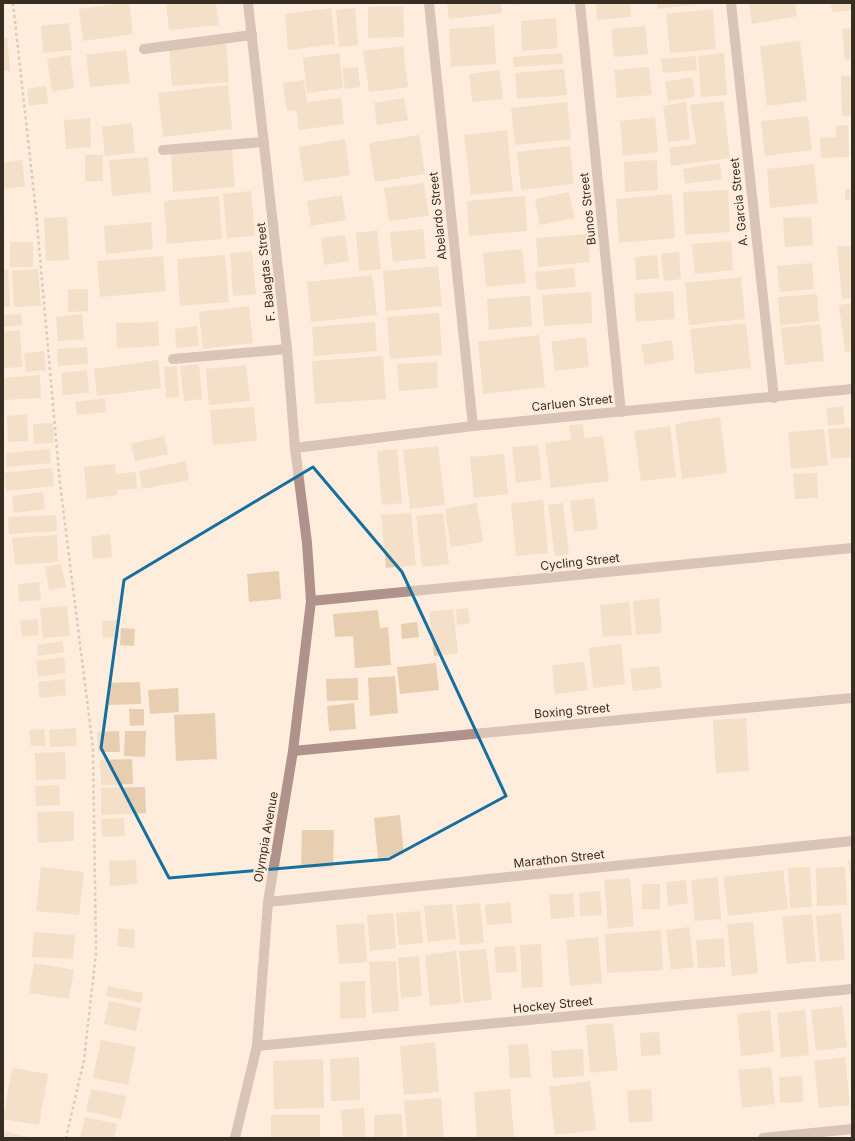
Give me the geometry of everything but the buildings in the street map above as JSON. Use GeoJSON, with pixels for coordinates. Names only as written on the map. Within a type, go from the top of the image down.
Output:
{"type":"FeatureCollection","features":[{"type":"Feature","properties":{"kind":"street","name":"F. Balagtas Street"},"geometry":{"type":"LineString","coordinates":[[248,3],[287,348],[295,448],[306,538]]}},
{"type":"Feature","properties":{"kind":"street","name":"Abelardo Street"},"geometry":{"type":"LineString","coordinates":[[429,3],[473,426]]}},
{"type":"Feature","properties":{"kind":"street","name":"Bunos Street"},"geometry":{"type":"LineString","coordinates":[[580,3],[621,412]]}},
{"type":"Feature","properties":{"kind":"street","name":"A. Garcia Street"},"geometry":{"type":"LineString","coordinates":[[731,3],[774,398]]}},
{"type":"Feature","properties":{"kind":"street"},"geometry":{"type":"LineString","coordinates":[[144,49],[252,35]]}},
{"type":"Feature","properties":{"kind":"street"},"geometry":{"type":"LineString","coordinates":[[163,150],[264,142]]}},
{"type":"Feature","properties":{"kind":"street"},"geometry":{"type":"LineString","coordinates":[[173,359],[287,348]]}},
{"type":"Feature","properties":{"kind":"street","name":"Carluen Street"},"geometry":{"type":"LineString","coordinates":[[295,448],[473,426],[774,398],[852,389]]}},
{"type":"Feature","properties":{"kind":"street","name":"Olympia Avenue"},"geometry":{"type":"LineString","coordinates":[[235,1138],[256,1046],[268,902],[294,750],[311,601],[306,538]]}},
{"type":"Feature","properties":{"kind":"street","name":"Cycling Street"},"geometry":{"type":"LineString","coordinates":[[311,601],[852,548]]}},
{"type":"Feature","properties":{"kind":"street","name":"Boxing Street"},"geometry":{"type":"LineString","coordinates":[[294,750],[852,698]]}},
{"type":"Feature","properties":{"kind":"street","name":"Marathon Street"},"geometry":{"type":"LineString","coordinates":[[268,902],[852,841]]}},
{"type":"Feature","properties":{"kind":"street","name":"Hockey Street"},"geometry":{"type":"LineString","coordinates":[[256,1046],[852,989]]}},
{"type":"Feature","properties":{"kind":"street"},"geometry":{"type":"LineString","coordinates":[[763,1138],[852,1129]]}},
{"type":"Feature","properties":{"kind":"path"},"geometry":{"type":"LineString","coordinates":[[13,3],[36,212],[60,484],[93,748],[96,953],[84,1060],[66,1138]]}},
{"type":"Feature","properties":{"kind":"highlighted area"},"geometry":{"type":"Polygon","coordinates":[[[313,467],[402,572],[506,796],[389,859],[169,878],[101,748],[124,580],[313,467]]]}}]}
